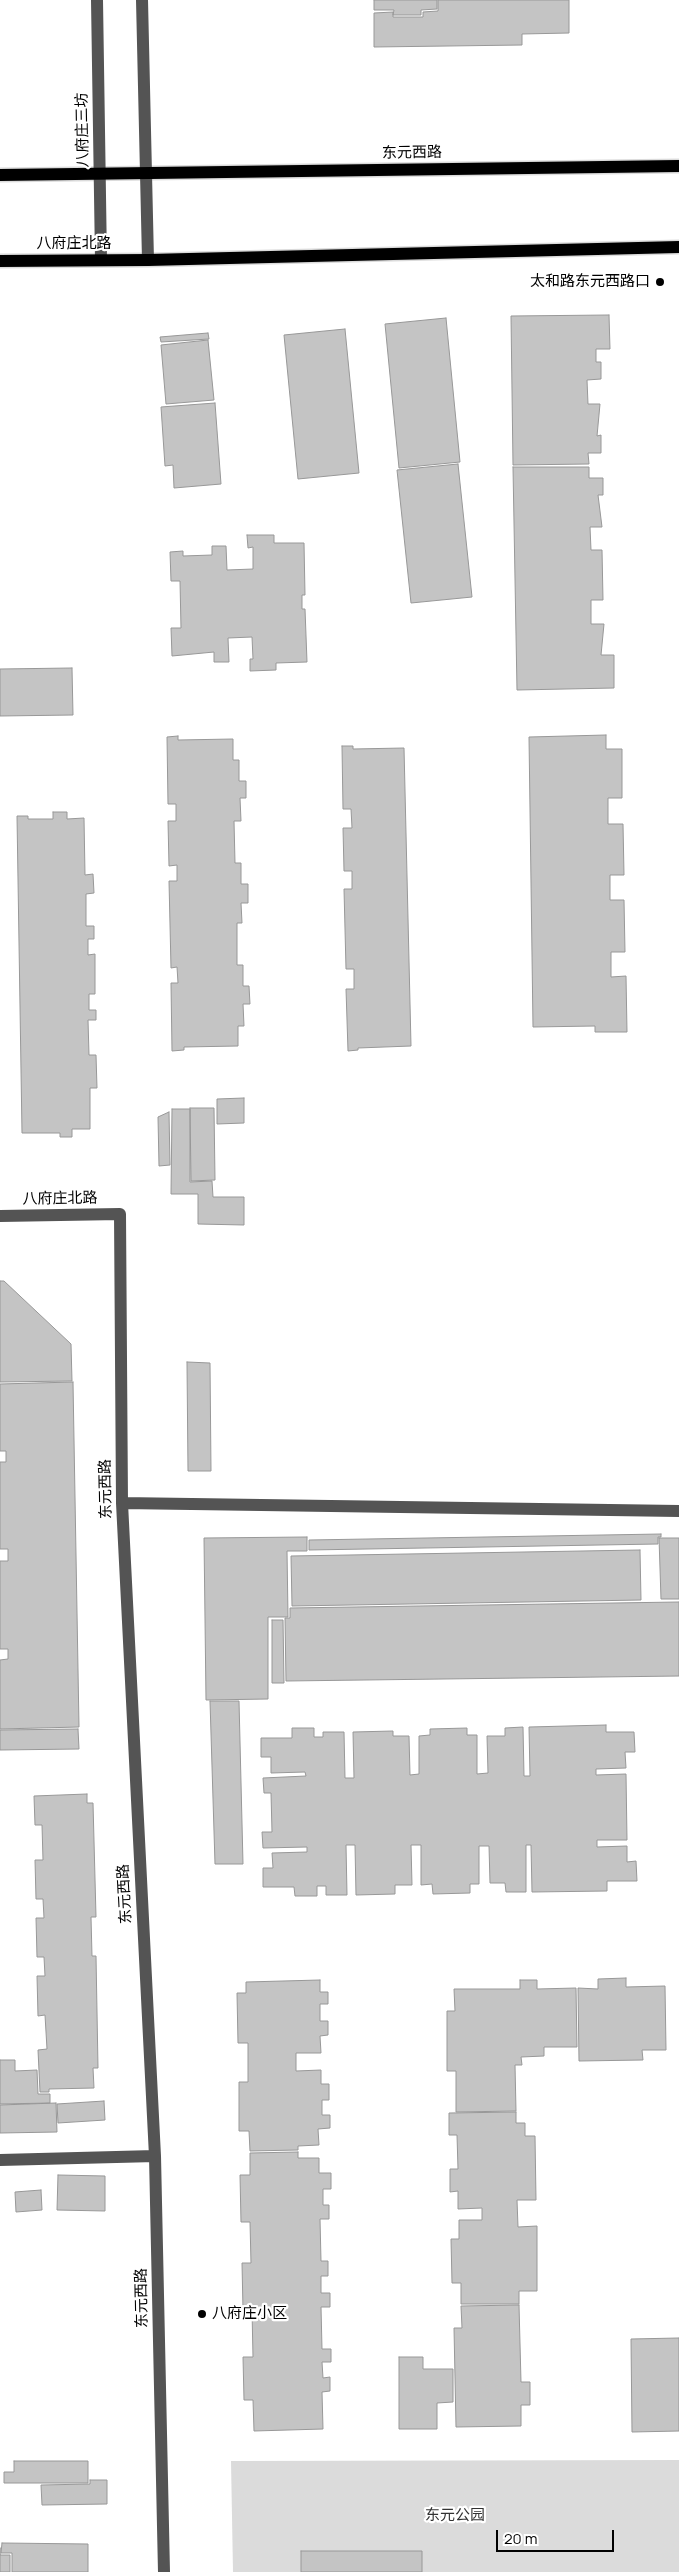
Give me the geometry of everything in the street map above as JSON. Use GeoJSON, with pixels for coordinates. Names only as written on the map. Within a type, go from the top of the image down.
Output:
{"type":"FeatureCollection","features":[{"type":"Feature","properties":{"kind":"main road","name":"东元西路"},"geometry":{"type":"LineString","coordinates":[[146,172],[679,166]]}},
{"type":"Feature","properties":{"kind":"main road"},"geometry":{"type":"LineString","coordinates":[[0,175],[146,172]]}},
{"type":"Feature","properties":{"kind":"main road"},"geometry":{"type":"LineString","coordinates":[[148,260],[679,247]]}},
{"type":"Feature","properties":{"kind":"main road","name":"八府庄北路"},"geometry":{"type":"LineString","coordinates":[[0,261],[148,260]]}},
{"type":"Feature","properties":{"kind":"street","name":"八府庄三坊"},"geometry":{"type":"LineString","coordinates":[[97,0],[101,260]]}},
{"type":"Feature","properties":{"kind":"street"},"geometry":{"type":"LineString","coordinates":[[142,0],[148,260]]}},
{"type":"Feature","properties":{"kind":"street","name":"八府庄北路"},"geometry":{"type":"LineString","coordinates":[[0,1216],[120,1214]]}},
{"type":"Feature","properties":{"kind":"street","name":"东元西路"},"geometry":{"type":"LineString","coordinates":[[120,1214],[122,1503],[155,2156],[164,2572]]}},
{"type":"Feature","properties":{"kind":"street"},"geometry":{"type":"LineString","coordinates":[[122,1503],[679,1511]]}},
{"type":"Feature","properties":{"kind":"street"},"geometry":{"type":"LineString","coordinates":[[0,2160],[155,2156]]}},
{"type":"Feature","properties":{"kind":"green space","name":"东元公园"},"geometry":{"type":"Polygon","coordinates":[[[679,2460],[679,2572],[233,2572],[231,2461],[679,2460]]]}},
{"type":"Feature","properties":{"kind":"building"},"geometry":{"type":"Polygon","coordinates":[[[374,0],[437,0],[437,9],[421,10],[421,15],[393,15],[394,10],[374,10],[374,0]]]}},
{"type":"Feature","properties":{"kind":"building"},"geometry":{"type":"Polygon","coordinates":[[[438,0],[569,0],[569,33],[522,34],[522,45],[374,47],[374,13],[393,12],[393,17],[423,17],[423,12],[438,11],[438,0]]]}},
{"type":"Feature","properties":{"kind":"building"},"geometry":{"type":"Polygon","coordinates":[[[609,315],[610,349],[596,349],[596,362],[601,362],[601,379],[587,380],[588,404],[600,404],[597,436],[601,435],[601,453],[588,453],[589,464],[513,465],[511,316],[609,315]]]}},
{"type":"Feature","properties":{"kind":"building"},"geometry":{"type":"Polygon","coordinates":[[[446,318],[460,462],[399,468],[385,324],[446,318]]]}},
{"type":"Feature","properties":{"kind":"building"},"geometry":{"type":"Polygon","coordinates":[[[345,329],[359,473],[298,479],[284,335],[345,329]]]}},
{"type":"Feature","properties":{"kind":"building"},"geometry":{"type":"Polygon","coordinates":[[[208,333],[209,339],[161,342],[160,337],[208,333]]]}},
{"type":"Feature","properties":{"kind":"building"},"geometry":{"type":"Polygon","coordinates":[[[208,340],[214,400],[166,404],[161,345],[208,340]]]}},
{"type":"Feature","properties":{"kind":"building"},"geometry":{"type":"Polygon","coordinates":[[[215,403],[221,484],[174,488],[173,465],[165,466],[161,407],[215,403]]]}},
{"type":"Feature","properties":{"kind":"building"},"geometry":{"type":"Polygon","coordinates":[[[458,464],[472,597],[411,603],[397,470],[458,464]]]}},
{"type":"Feature","properties":{"kind":"building"},"geometry":{"type":"Polygon","coordinates":[[[513,467],[589,467],[589,478],[603,478],[603,495],[598,495],[602,527],[590,527],[591,550],[602,550],[603,600],[591,600],[591,624],[604,624],[601,655],[614,655],[614,688],[517,690],[513,467]]]}},
{"type":"Feature","properties":{"kind":"building"},"geometry":{"type":"Polygon","coordinates":[[[247,535],[274,535],[274,543],[304,543],[305,595],[302,595],[302,609],[305,609],[307,662],[276,663],[276,670],[250,671],[250,659],[253,659],[252,637],[228,638],[229,662],[214,662],[214,652],[172,656],[171,628],[181,628],[180,581],[171,581],[170,552],[183,551],[183,556],[212,555],[212,546],[226,546],[227,570],[253,569],[253,547],[248,548],[247,535]]]}},
{"type":"Feature","properties":{"kind":"building"},"geometry":{"type":"Polygon","coordinates":[[[72,668],[73,715],[0,716],[0,669],[72,668]]]}},
{"type":"Feature","properties":{"kind":"building"},"geometry":{"type":"Polygon","coordinates":[[[606,735],[606,749],[622,749],[622,798],[608,798],[608,824],[623,824],[624,875],[610,875],[610,900],[624,900],[625,952],[611,952],[611,977],[626,976],[627,1032],[595,1032],[595,1026],[533,1027],[529,737],[606,735]]]}},
{"type":"Feature","properties":{"kind":"building"},"geometry":{"type":"Polygon","coordinates":[[[178,736],[178,740],[233,739],[233,760],[239,760],[239,781],[246,781],[246,798],[240,798],[241,821],[234,821],[235,863],[241,863],[241,884],[248,884],[248,903],[241,903],[242,923],[237,923],[237,965],[243,965],[243,986],[249,986],[250,1004],[243,1004],[244,1026],[238,1026],[238,1046],[184,1047],[184,1050],[172,1051],[171,983],[178,983],[177,967],[171,968],[169,881],[177,881],[177,865],[169,866],[168,821],[176,821],[176,804],[168,804],[167,737],[178,736]]]}},
{"type":"Feature","properties":{"kind":"building"},"geometry":{"type":"Polygon","coordinates":[[[342,746],[353,746],[353,749],[404,748],[411,1046],[358,1048],[358,1050],[348,1051],[346,989],[354,989],[354,969],[346,969],[344,889],[352,889],[352,871],[344,871],[343,828],[352,828],[351,809],[343,809],[342,746]]]}},
{"type":"Feature","properties":{"kind":"building"},"geometry":{"type":"Polygon","coordinates":[[[53,812],[67,812],[67,819],[84,818],[85,875],[93,874],[94,893],[86,894],[86,926],[94,926],[94,939],[88,939],[88,955],[95,954],[95,994],[89,994],[89,1010],[96,1010],[96,1020],[88,1020],[89,1055],[96,1055],[97,1088],[90,1088],[90,1129],[72,1129],[72,1137],[60,1137],[60,1133],[22,1133],[17,816],[28,816],[28,819],[53,819],[53,812]]]}},
{"type":"Feature","properties":{"kind":"building"},"geometry":{"type":"Polygon","coordinates":[[[244,1098],[244,1123],[217,1124],[217,1099],[244,1098]]]}},
{"type":"Feature","properties":{"kind":"building"},"geometry":{"type":"Polygon","coordinates":[[[190,1108],[214,1108],[215,1180],[191,1181],[190,1108]]]}},
{"type":"Feature","properties":{"kind":"building"},"geometry":{"type":"Polygon","coordinates":[[[172,1109],[190,1109],[190,1182],[212,1181],[213,1197],[244,1197],[244,1225],[198,1224],[198,1194],[171,1194],[172,1109]]]}},
{"type":"Feature","properties":{"kind":"building"},"geometry":{"type":"Polygon","coordinates":[[[169,1112],[170,1165],[159,1166],[158,1117],[169,1112]]]}},
{"type":"Feature","properties":{"kind":"building"},"geometry":{"type":"Polygon","coordinates":[[[0,1281],[4,1281],[71,1344],[72,1381],[0,1382],[0,1281]]]}},
{"type":"Feature","properties":{"kind":"building"},"geometry":{"type":"Polygon","coordinates":[[[187,1362],[210,1363],[211,1471],[188,1471],[187,1362]]]}},
{"type":"Feature","properties":{"kind":"building"},"geometry":{"type":"Polygon","coordinates":[[[73,1382],[79,1727],[0,1729],[0,1660],[8,1659],[8,1649],[0,1649],[0,1561],[8,1561],[8,1549],[0,1549],[0,1462],[6,1462],[6,1451],[0,1451],[0,1384],[73,1382]]]}},
{"type":"Feature","properties":{"kind":"building"},"geometry":{"type":"Polygon","coordinates":[[[661,1534],[661,1537],[658,1537],[658,1544],[309,1550],[309,1540],[661,1534]]]}},
{"type":"Feature","properties":{"kind":"building"},"geometry":{"type":"Polygon","coordinates":[[[307,1537],[307,1551],[287,1551],[288,1617],[268,1617],[268,1699],[206,1700],[204,1538],[307,1537]]]}},
{"type":"Feature","properties":{"kind":"building"},"geometry":{"type":"Polygon","coordinates":[[[659,1538],[679,1538],[679,1599],[661,1599],[659,1538]]]}},
{"type":"Feature","properties":{"kind":"building"},"geometry":{"type":"Polygon","coordinates":[[[640,1550],[641,1600],[292,1606],[291,1556],[640,1550]]]}},
{"type":"Feature","properties":{"kind":"building"},"geometry":{"type":"Polygon","coordinates":[[[679,1602],[679,1676],[286,1681],[285,1618],[290,1618],[290,1608],[679,1602]]]}},
{"type":"Feature","properties":{"kind":"building"},"geometry":{"type":"Polygon","coordinates":[[[272,1620],[283,1620],[284,1683],[272,1683],[272,1620]]]}},
{"type":"Feature","properties":{"kind":"building"},"geometry":{"type":"Polygon","coordinates":[[[210,1701],[239,1701],[243,1864],[215,1864],[210,1701]]]}},
{"type":"Feature","properties":{"kind":"building"},"geometry":{"type":"Polygon","coordinates":[[[606,1725],[606,1732],[634,1732],[635,1752],[625,1752],[626,1768],[596,1769],[596,1775],[626,1774],[627,1840],[597,1840],[597,1847],[627,1846],[627,1862],[636,1861],[637,1881],[607,1881],[607,1891],[532,1892],[531,1845],[526,1845],[526,1892],[506,1892],[505,1883],[490,1883],[489,1846],[479,1846],[479,1884],[470,1884],[470,1893],[433,1894],[432,1884],[421,1885],[421,1845],[411,1845],[412,1885],[395,1885],[395,1894],[356,1895],[355,1845],[346,1845],[347,1895],[326,1895],[326,1886],[317,1886],[317,1896],[295,1896],[294,1887],[263,1887],[263,1868],[273,1868],[272,1853],[307,1852],[307,1847],[263,1848],[262,1832],[272,1832],[271,1793],[264,1793],[263,1778],[306,1776],[305,1772],[271,1773],[271,1757],[261,1757],[261,1738],[292,1738],[292,1728],[314,1728],[314,1737],[323,1737],[323,1732],[344,1732],[345,1778],[354,1778],[353,1732],[393,1731],[393,1736],[409,1736],[410,1775],[419,1774],[419,1736],[430,1735],[430,1729],[467,1728],[467,1735],[477,1735],[477,1774],[488,1773],[487,1736],[505,1736],[505,1728],[523,1727],[524,1776],[530,1776],[529,1727],[606,1725]]]}},
{"type":"Feature","properties":{"kind":"building"},"geometry":{"type":"Polygon","coordinates":[[[78,1729],[79,1749],[0,1750],[0,1730],[78,1729]]]}},
{"type":"Feature","properties":{"kind":"building"},"geometry":{"type":"Polygon","coordinates":[[[87,1794],[87,1803],[93,1803],[96,1917],[91,1917],[92,1956],[96,1956],[98,2068],[93,2068],[94,2088],[49,2089],[49,2092],[40,2092],[38,2050],[47,2049],[45,2015],[38,2016],[37,1976],[45,1976],[44,1957],[37,1957],[36,1918],[44,1918],[43,1899],[36,1899],[35,1860],[43,1860],[42,1825],[35,1825],[34,1796],[87,1794]]]}},
{"type":"Feature","properties":{"kind":"building"},"geometry":{"type":"Polygon","coordinates":[[[626,1978],[626,1987],[665,1986],[666,2050],[642,2050],[643,2060],[579,2061],[578,1988],[598,1989],[598,1979],[626,1978]]]}},
{"type":"Feature","properties":{"kind":"building"},"geometry":{"type":"Polygon","coordinates":[[[320,1980],[320,1992],[328,1992],[328,2004],[320,2004],[320,2021],[328,2021],[328,2035],[320,2036],[321,2053],[296,2053],[296,2071],[321,2070],[321,2084],[329,2084],[329,2100],[322,2100],[322,2115],[330,2115],[330,2128],[318,2129],[319,2145],[298,2146],[298,2150],[250,2151],[249,2131],[239,2131],[239,2082],[248,2082],[248,2043],[238,2043],[237,1993],[246,1993],[246,1982],[320,1980]]]}},
{"type":"Feature","properties":{"kind":"building"},"geometry":{"type":"Polygon","coordinates":[[[520,1980],[537,1980],[537,1989],[576,1988],[577,2047],[544,2047],[544,2056],[521,2057],[522,2065],[515,2065],[516,2111],[456,2112],[456,2071],[447,2071],[447,2011],[455,2011],[454,1989],[520,1989],[520,1980]]]}},
{"type":"Feature","properties":{"kind":"building"},"geometry":{"type":"Polygon","coordinates":[[[0,2060],[15,2060],[15,2071],[37,2070],[38,2094],[50,2094],[50,2103],[0,2104],[0,2060]]]}},
{"type":"Feature","properties":{"kind":"building"},"geometry":{"type":"Polygon","coordinates":[[[104,2101],[105,2120],[58,2123],[57,2104],[104,2101]]]}},
{"type":"Feature","properties":{"kind":"building"},"geometry":{"type":"Polygon","coordinates":[[[56,2103],[57,2132],[0,2133],[0,2105],[56,2103]]]}},
{"type":"Feature","properties":{"kind":"building"},"geometry":{"type":"Polygon","coordinates":[[[516,2112],[516,2123],[525,2123],[525,2136],[535,2136],[536,2200],[517,2200],[518,2227],[537,2226],[537,2291],[519,2291],[519,2304],[461,2304],[461,2283],[452,2283],[451,2239],[459,2239],[459,2220],[482,2220],[482,2208],[458,2209],[458,2191],[450,2192],[450,2169],[458,2169],[457,2135],[449,2135],[449,2113],[516,2112]]]}},
{"type":"Feature","properties":{"kind":"building"},"geometry":{"type":"Polygon","coordinates":[[[298,2152],[298,2158],[319,2158],[319,2173],[331,2173],[331,2189],[323,2189],[323,2205],[329,2205],[329,2219],[320,2219],[321,2261],[328,2261],[328,2276],[321,2276],[321,2293],[330,2293],[330,2307],[321,2307],[322,2349],[331,2349],[331,2362],[322,2362],[323,2378],[330,2377],[330,2391],[322,2392],[323,2429],[254,2431],[253,2400],[244,2400],[243,2357],[253,2357],[252,2310],[243,2310],[242,2263],[251,2263],[250,2222],[241,2222],[240,2175],[250,2175],[250,2153],[298,2152]]]}},
{"type":"Feature","properties":{"kind":"building"},"geometry":{"type":"Polygon","coordinates":[[[58,2175],[105,2176],[105,2211],[57,2210],[58,2175]]]}},
{"type":"Feature","properties":{"kind":"building"},"geometry":{"type":"Polygon","coordinates":[[[41,2190],[42,2210],[16,2212],[15,2192],[41,2190]]]}},
{"type":"Feature","properties":{"kind":"building"},"geometry":{"type":"Polygon","coordinates":[[[519,2305],[521,2382],[530,2382],[530,2405],[521,2405],[521,2426],[456,2427],[454,2328],[462,2328],[461,2306],[519,2305]]]}},
{"type":"Feature","properties":{"kind":"building"},"geometry":{"type":"Polygon","coordinates":[[[679,2338],[679,2431],[632,2432],[631,2339],[679,2338]]]}},
{"type":"Feature","properties":{"kind":"building"},"geometry":{"type":"Polygon","coordinates":[[[399,2357],[423,2357],[423,2369],[453,2369],[453,2402],[437,2403],[437,2429],[399,2429],[399,2357]]]}},
{"type":"Feature","properties":{"kind":"building"},"geometry":{"type":"Polygon","coordinates":[[[14,2461],[88,2461],[88,2483],[4,2483],[4,2472],[14,2472],[14,2461]]]}},
{"type":"Feature","properties":{"kind":"building"},"geometry":{"type":"Polygon","coordinates":[[[90,2480],[107,2480],[107,2504],[42,2505],[41,2485],[90,2484],[90,2480]]]}},
{"type":"Feature","properties":{"kind":"building"},"geometry":{"type":"Polygon","coordinates":[[[2,2543],[88,2544],[88,2572],[12,2572],[12,2553],[1,2553],[2,2543]]]}},
{"type":"Feature","properties":{"kind":"building"},"geometry":{"type":"Polygon","coordinates":[[[301,2551],[422,2551],[422,2572],[301,2572],[301,2551]]]}},
{"type":"Feature","properties":{"kind":"building"},"geometry":{"type":"Polygon","coordinates":[[[0,2555],[10,2555],[10,2572],[0,2572],[0,2555]]]}},
{"type":"Feature","properties":{"kind":"place","name":"太和路东元西路口"},"geometry":{"type":"Point","coordinates":[660,282]}},
{"type":"Feature","properties":{"kind":"place","name":"八府庄小区"},"geometry":{"type":"Point","coordinates":[202,2314]}}]}
